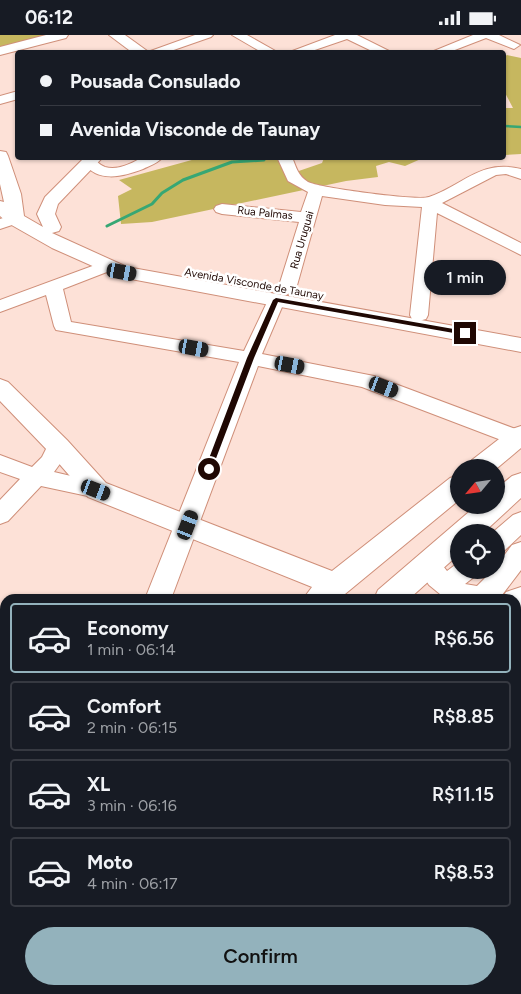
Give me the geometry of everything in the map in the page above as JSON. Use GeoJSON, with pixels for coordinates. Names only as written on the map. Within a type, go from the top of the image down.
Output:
{"type":"FeatureCollection","features":[{"type":"Feature","properties":{"kind":"main road"},"geometry":{"type":"LineString","coordinates":[[0,51],[61,35]]}},
{"type":"Feature","properties":{"kind":"main road"},"geometry":{"type":"LineString","coordinates":[[116,35],[138,50]]}},
{"type":"Feature","properties":{"kind":"main road"},"geometry":{"type":"LineString","coordinates":[[0,156],[7,211]]}},
{"type":"Feature","properties":{"kind":"main road"},"geometry":{"type":"LineString","coordinates":[[52,227],[45,215],[46,209],[51,201],[93,160]]}},
{"type":"Feature","properties":{"kind":"main road"},"geometry":{"type":"LineString","coordinates":[[7,211],[30,201],[51,201]]}},
{"type":"Feature","properties":{"kind":"main road"},"geometry":{"type":"LineString","coordinates":[[7,211],[51,201]]}},
{"type":"Feature","properties":{"kind":"main road","name":"Avenida Visconde de Taunay"},"geometry":{"type":"LineString","coordinates":[[7,211],[52,227],[116,259],[521,345]]}},
{"type":"Feature","properties":{"kind":"main road","name":"Avenida Visconde de Taunay"},"geometry":{"type":"LineString","coordinates":[[7,211],[39,234],[122,272],[419,315],[521,334]]}},
{"type":"Feature","properties":{"kind":"main road"},"geometry":{"type":"LineString","coordinates":[[0,387],[58,446],[96,490],[188,525],[327,591],[450,492]]}},
{"type":"Feature","properties":{"kind":"main road"},"geometry":{"type":"LineString","coordinates":[[491,459],[519,437]]}},
{"type":"Feature","properties":{"kind":"main road"},"geometry":{"type":"LineString","coordinates":[[505,497],[521,483]]}},
{"type":"Feature","properties":{"kind":"main road"},"geometry":{"type":"LineString","coordinates":[[474,524],[486,514]]}},
{"type":"Feature","properties":{"kind":"main road"},"geometry":{"type":"LineString","coordinates":[[395,594],[450,545]]}},
{"type":"Feature","properties":{"kind":"street"},"geometry":{"type":"LineString","coordinates":[[160,50],[206,35]]}},
{"type":"Feature","properties":{"kind":"street"},"geometry":{"type":"LineString","coordinates":[[238,35],[266,50]]}},
{"type":"Feature","properties":{"kind":"street"},"geometry":{"type":"LineString","coordinates":[[301,50],[347,35],[380,50]]}},
{"type":"Feature","properties":{"kind":"street"},"geometry":{"type":"LineString","coordinates":[[443,50],[484,35]]}},
{"type":"Feature","properties":{"kind":"street"},"geometry":{"type":"LineString","coordinates":[[489,35],[514,45]]}},
{"type":"Feature","properties":{"kind":"street"},"geometry":{"type":"LineString","coordinates":[[0,100],[15,96]]}},
{"type":"Feature","properties":{"kind":"street"},"geometry":{"type":"LineString","coordinates":[[93,160],[94,168],[99,171],[120,172],[149,160]]}},
{"type":"Feature","properties":{"kind":"street"},"geometry":{"type":"LineString","coordinates":[[285,160],[293,178],[303,185],[316,190],[430,203],[521,251]]}},
{"type":"Feature","properties":{"kind":"street"},"geometry":{"type":"LineString","coordinates":[[430,203],[493,171],[514,172]]}},
{"type":"Feature","properties":{"kind":"street"},"geometry":{"type":"LineString","coordinates":[[387,184],[405,201]]}},
{"type":"Feature","properties":{"kind":"street","name":"Rua Uruguai"},"geometry":{"type":"LineString","coordinates":[[160,594],[251,358],[282,295],[316,190]]}},
{"type":"Feature","properties":{"kind":"street"},"geometry":{"type":"LineString","coordinates":[[419,315],[430,203]]}},
{"type":"Feature","properties":{"kind":"street","name":"Rua Palmas"},"geometry":{"type":"LineString","coordinates":[[222,209],[308,218]]}},
{"type":"Feature","properties":{"kind":"street"},"geometry":{"type":"LineString","coordinates":[[0,306],[106,266]]}},
{"type":"Feature","properties":{"kind":"street"},"geometry":{"type":"LineString","coordinates":[[53,286],[62,326],[251,358],[367,381],[519,437]]}},
{"type":"Feature","properties":{"kind":"street"},"geometry":{"type":"LineString","coordinates":[[0,515],[51,461],[58,446]]}},
{"type":"Feature","properties":{"kind":"street"},"geometry":{"type":"LineString","coordinates":[[0,463],[37,477],[96,490]]}},
{"type":"Feature","properties":{"kind":"street"},"geometry":{"type":"LineString","coordinates":[[505,535],[521,521]]}},
{"type":"Feature","properties":{"kind":"street"},"geometry":{"type":"LineString","coordinates":[[484,594],[488,592],[521,552]]}},
{"type":"Feature","properties":{"kind":"street"},"geometry":{"type":"LineString","coordinates":[[428,564],[432,572],[446,586],[465,594]]}},
{"type":"Feature","properties":{"kind":"street"},"geometry":{"type":"LineString","coordinates":[[446,586],[454,579]]}},
{"type":"Feature","properties":{"kind":"shaded area"},"geometry":{"type":"Polygon","coordinates":[[[0,35],[54,35],[0,49],[0,35]]]}},
{"type":"Feature","properties":{"kind":"shaded area"},"geometry":{"type":"Polygon","coordinates":[[[506,56],[521,58],[521,154],[506,155],[506,108],[513,108],[506,95],[506,56]]]}},
{"type":"Feature","properties":{"kind":"shaded area"},"geometry":{"type":"Polygon","coordinates":[[[192,160],[279,160],[290,174],[322,163],[323,160],[418,160],[405,166],[389,162],[376,166],[378,177],[346,181],[152,222],[121,224],[118,196],[132,189],[119,180],[192,160]]]}},
{"type":"Feature","properties":{"kind":"waterway"},"geometry":{"type":"LineString","coordinates":[[506,126],[521,127]]}},
{"type":"Feature","properties":{"kind":"waterway"},"geometry":{"type":"LineString","coordinates":[[107,226],[152,204],[162,193],[183,180],[232,162],[264,160]]}},
{"type":"Feature","properties":{"kind":"route"},"geometry":{"type":"LineString","coordinates":[[209,469],[251,358],[276,300],[465,333]]}}]}
